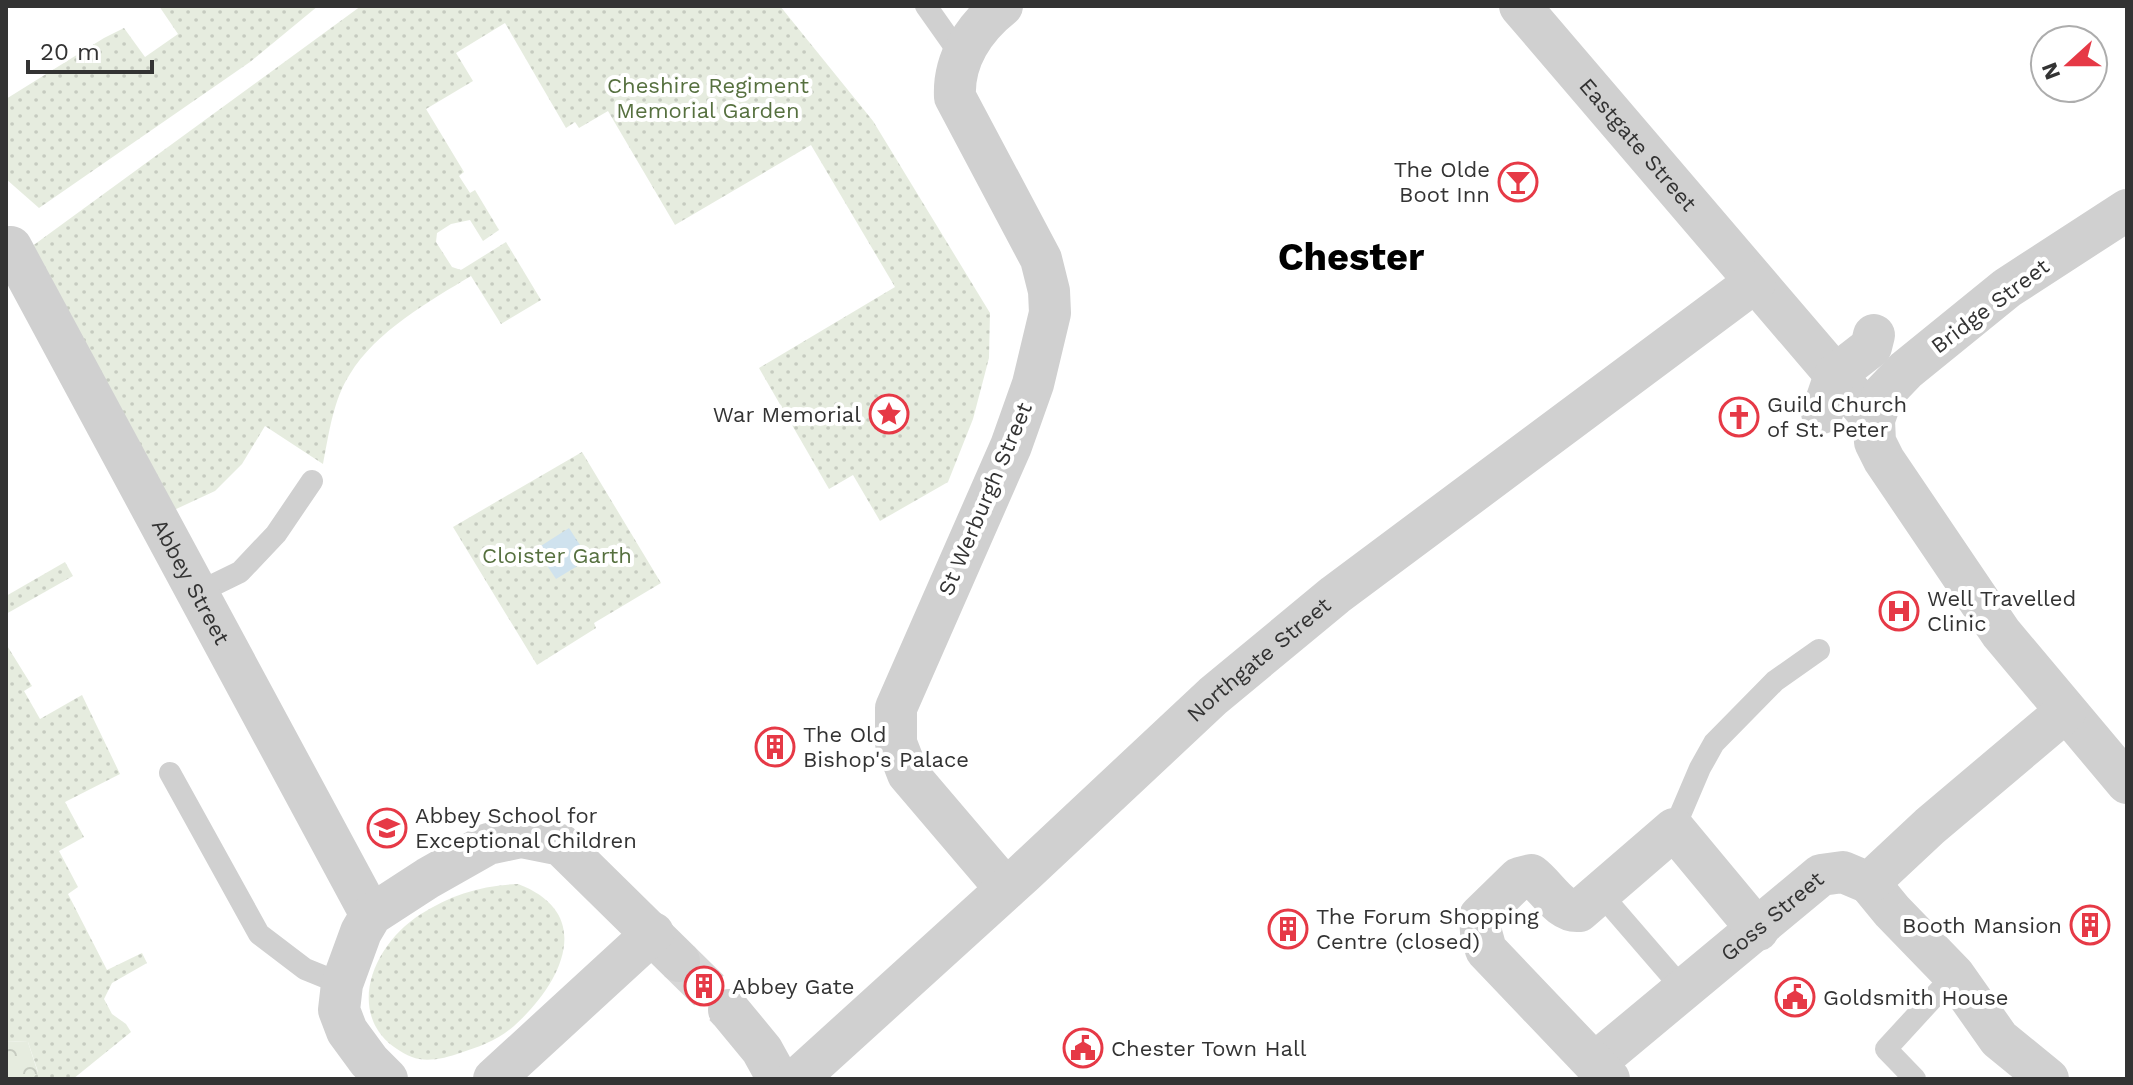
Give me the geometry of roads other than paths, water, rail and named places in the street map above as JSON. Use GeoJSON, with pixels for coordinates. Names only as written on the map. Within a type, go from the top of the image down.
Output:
{"type":"FeatureCollection","features":[{"type":"Feature","properties":{"kind":"street","name":"St Werburgh Street"},"geometry":{"type":"LineString","coordinates":[[1002,6],[975,32],[962,57],[954,83],[955,97],[1041,259],[1049,291],[1050,313],[1033,384],[1011,446],[896,708],[896,743],[908,774],[1006,889]]}},
{"type":"Feature","properties":{"kind":"street","name":"Eastgate Street"},"geometry":{"type":"LineString","coordinates":[[1520,6],[1755,282],[1828,394],[1874,420]]}},
{"type":"Feature","properties":{"kind":"street","name":"Bridge Street"},"geometry":{"type":"LineString","coordinates":[[1874,420],[1883,394],[1906,370],[2007,288],[2127,210]]}},
{"type":"Feature","properties":{"kind":"street","name":"Abbey Street"},"geometry":{"type":"LineString","coordinates":[[11,247],[371,915]]}},
{"type":"Feature","properties":{"kind":"street","name":"Northgate Street"},"geometry":{"type":"LineString","coordinates":[[797,1079],[1213,696],[1335,595],[1755,282]]}},
{"type":"Feature","properties":{"kind":"street"},"geometry":{"type":"LineString","coordinates":[[1828,394],[1871,347],[1874,335]]}},
{"type":"Feature","properties":{"kind":"street"},"geometry":{"type":"LineString","coordinates":[[1874,420],[1875,442],[1884,460],[2001,633],[2127,783]]}},
{"type":"Feature","properties":{"kind":"street"},"geometry":{"type":"LineString","coordinates":[[2048,1079],[1999,1039],[1954,975],[1869,883],[1930,826],[2065,712]]}},
{"type":"Feature","properties":{"kind":"street"},"geometry":{"type":"LineString","coordinates":[[1602,1071],[1486,950],[1480,916],[1519,878],[1531,875],[1561,904],[1572,912],[1579,911],[1674,829],[1758,930]]}},
{"type":"Feature","properties":{"kind":"street"},"geometry":{"type":"LineString","coordinates":[[387,1079],[347,1031],[339,1010],[342,984],[361,932],[371,915],[476,849],[505,838],[521,837],[561,845],[666,947],[494,1079]]}},
{"type":"Feature","properties":{"kind":"street","name":"Goss Street"},"geometry":{"type":"LineString","coordinates":[[1602,1071],[1683,989],[1821,875],[1843,872],[1869,883]]}},
{"type":"Feature","properties":{"kind":"street"},"geometry":{"type":"LineString","coordinates":[[729,1010],[762,1050],[778,1079]]}},
{"type":"Feature","properties":{"kind":"lane"},"geometry":{"type":"LineString","coordinates":[[926,6],[962,57]]}},
{"type":"Feature","properties":{"kind":"lane"},"geometry":{"type":"LineString","coordinates":[[197,593],[240,572],[276,534],[312,481]]}},
{"type":"Feature","properties":{"kind":"lane"},"geometry":{"type":"LineString","coordinates":[[1674,829],[1714,743],[1775,681],[1819,650]]}},
{"type":"Feature","properties":{"kind":"lane"},"geometry":{"type":"LineString","coordinates":[[170,773],[259,934],[305,969],[342,984]]}},
{"type":"Feature","properties":{"kind":"lane"},"geometry":{"type":"LineString","coordinates":[[1600,893],[1683,989]]}},
{"type":"Feature","properties":{"kind":"lane"},"geometry":{"type":"LineString","coordinates":[[1915,1079],[1886,1049],[1954,975]]}},
{"type":"Feature","properties":{"kind":"water"},"geometry":{"type":"Polygon","coordinates":[[[569,528],[589,559],[556,579],[536,549],[569,528]]]}},
{"type":"Feature","properties":{"kind":"tunnel"},"geometry":{"type":"LineString","coordinates":[[679,961],[729,1010]]}},
{"type":"Feature","properties":{"kind":"place","name":"The Olde Boot Inn"},"geometry":{"type":"Point","coordinates":[1518,182]}},
{"type":"Feature","properties":{"kind":"place","name":"War Memorial"},"geometry":{"type":"Point","coordinates":[889,414]}},
{"type":"Feature","properties":{"kind":"place","name":"Guild Church of St. Peter"},"geometry":{"type":"Point","coordinates":[1739,417]}},
{"type":"Feature","properties":{"kind":"place","name":"Well Travelled Clinic"},"geometry":{"type":"Point","coordinates":[1899,611]}},
{"type":"Feature","properties":{"kind":"place","name":"The Old Bishop's Palace"},"geometry":{"type":"Point","coordinates":[775,747]}},
{"type":"Feature","properties":{"kind":"place","name":"Abbey School for Exceptional Children"},"geometry":{"type":"Point","coordinates":[387,828]}},
{"type":"Feature","properties":{"kind":"place","name":"Booth Mansion"},"geometry":{"type":"Point","coordinates":[2090,925]}},
{"type":"Feature","properties":{"kind":"place","name":"The Forum Shopping Centre (closed)"},"geometry":{"type":"Point","coordinates":[1288,929]}},
{"type":"Feature","properties":{"kind":"place","name":"Abbey Gate"},"geometry":{"type":"Point","coordinates":[704,986]}},
{"type":"Feature","properties":{"kind":"place","name":"Goldsmith House"},"geometry":{"type":"Point","coordinates":[1795,997]}},
{"type":"Feature","properties":{"kind":"place","name":"Chester Town Hall"},"geometry":{"type":"Point","coordinates":[1083,1048]}},
{"type":"Feature","properties":{"kind":"district","name":"Chester"},"geometry":{"type":"Point","coordinates":[1351,257]}},
{"type":"Feature","properties":{"kind":"park label","name":"Cheshire Regiment Memorial Garden"},"geometry":{"type":"Point","coordinates":[708,98]}},
{"type":"Feature","properties":{"kind":"park label","name":"Cloister Garth"},"geometry":{"type":"Point","coordinates":[557,555]}}]}
